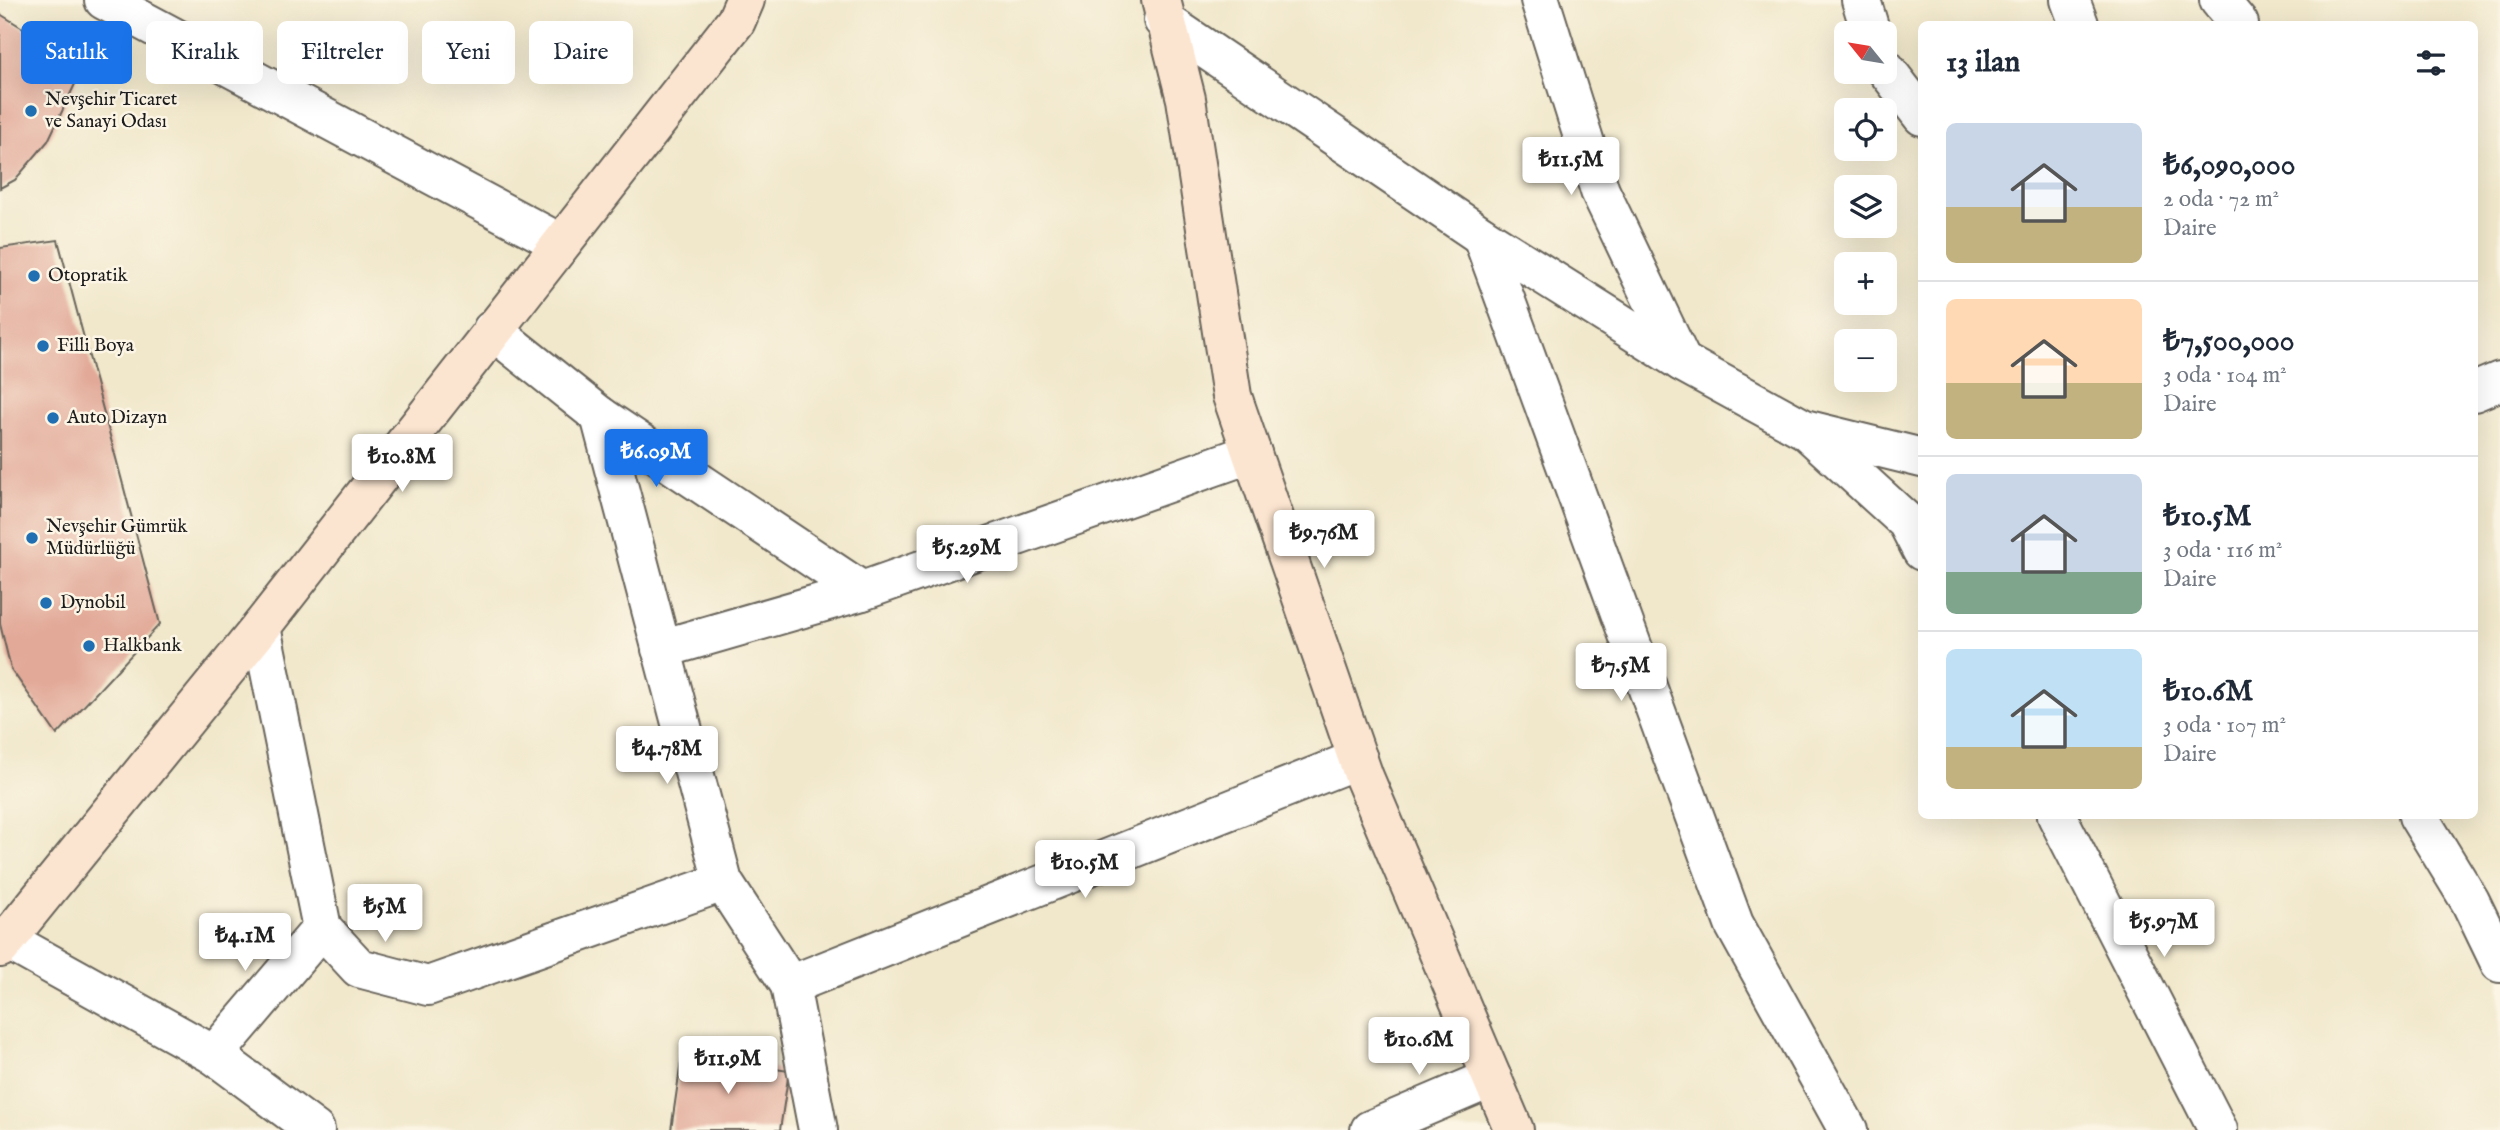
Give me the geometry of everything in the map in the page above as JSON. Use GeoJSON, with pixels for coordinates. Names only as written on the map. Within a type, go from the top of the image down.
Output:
{"type":"FeatureCollection","features":[{"type":"Feature","properties":{"kind":"main road"},"geometry":{"type":"LineString","coordinates":[[4,944],[261,627],[736,21],[745,0]]}},
{"type":"Feature","properties":{"kind":"main road"},"geometry":{"type":"LineString","coordinates":[[1162,10],[1186,99],[1232,396],[1358,759],[1514,1130]]}},
{"type":"Feature","properties":{"kind":"street"},"geometry":{"type":"LineString","coordinates":[[104,0],[560,243]]}},
{"type":"Feature","properties":{"kind":"street"},"geometry":{"type":"LineString","coordinates":[[1540,0],[1600,191],[1682,362]]}},
{"type":"Feature","properties":{"kind":"street"},"geometry":{"type":"LineString","coordinates":[[1861,0],[1867,21]]}},
{"type":"Feature","properties":{"kind":"street"},"geometry":{"type":"LineString","coordinates":[[2070,0],[2078,21]]}},
{"type":"Feature","properties":{"kind":"street"},"geometry":{"type":"LineString","coordinates":[[2219,0],[2236,21]]}},
{"type":"Feature","properties":{"kind":"street"},"geometry":{"type":"LineString","coordinates":[[1162,10],[1482,236],[1682,362],[1806,430],[1907,522],[1918,543]]}},
{"type":"Feature","properties":{"kind":"street"},"geometry":{"type":"LineString","coordinates":[[1897,84],[1918,111]]}},
{"type":"Feature","properties":{"kind":"street"},"geometry":{"type":"LineString","coordinates":[[1482,236],[1734,924],[1848,1130]]}},
{"type":"Feature","properties":{"kind":"street"},"geometry":{"type":"LineString","coordinates":[[492,330],[600,416],[862,591]]}},
{"type":"Feature","properties":{"kind":"street"},"geometry":{"type":"LineString","coordinates":[[2478,390],[2500,382]]}},
{"type":"Feature","properties":{"kind":"street"},"geometry":{"type":"LineString","coordinates":[[600,416],[723,882],[790,985],[818,1130]]}},
{"type":"Feature","properties":{"kind":"street"},"geometry":{"type":"LineString","coordinates":[[1806,430],[1918,457]]}},
{"type":"Feature","properties":{"kind":"street"},"geometry":{"type":"LineString","coordinates":[[661,649],[862,591],[1252,453]]}},
{"type":"Feature","properties":{"kind":"street"},"geometry":{"type":"LineString","coordinates":[[261,627],[322,928],[359,968],[428,986],[723,882]]}},
{"type":"Feature","properties":{"kind":"street"},"geometry":{"type":"LineString","coordinates":[[790,985],[1358,759]]}},
{"type":"Feature","properties":{"kind":"street"},"geometry":{"type":"LineString","coordinates":[[2059,819],[2218,1130]]}},
{"type":"Feature","properties":{"kind":"street"},"geometry":{"type":"LineString","coordinates":[[2420,819],[2470,901],[2500,963]]}},
{"type":"Feature","properties":{"kind":"street"},"geometry":{"type":"LineString","coordinates":[[214,1055],[322,928]]}},
{"type":"Feature","properties":{"kind":"street"},"geometry":{"type":"LineString","coordinates":[[4,944],[214,1055],[315,1130]]}},
{"type":"Feature","properties":{"kind":"street"},"geometry":{"type":"LineString","coordinates":[[1370,1130],[1492,1078]]}},
{"type":"Feature","properties":{"kind":"building","name":"Nevşehir Ticaret ve Sanayi Odası"},"geometry":{"type":"Polygon","coordinates":[[[0,14],[21,27],[21,84],[75,84],[48,141],[15,180],[0,188],[0,14]]]}},
{"type":"Feature","properties":{"kind":"building"},"geometry":{"type":"Polygon","coordinates":[[[58,240],[160,624],[57,735],[11,669],[0,624],[0,248],[58,240]]]}},
{"type":"Feature","properties":{"kind":"building"},"geometry":{"type":"Polygon","coordinates":[[[682,1055],[789,1071],[780,1130],[671,1130],[682,1055]]]}},
{"type":"Feature","properties":{"kind":"place","name":"Nevşehir Ticaret ve Sanayi Odası"},"geometry":{"type":"Point","coordinates":[31,111]}},
{"type":"Feature","properties":{"kind":"place","name":"Otopratik"},"geometry":{"type":"Point","coordinates":[34,276]}},
{"type":"Feature","properties":{"kind":"place","name":"Filli Boya"},"geometry":{"type":"Point","coordinates":[43,346]}},
{"type":"Feature","properties":{"kind":"place","name":"Auto Dizayn"},"geometry":{"type":"Point","coordinates":[53,418]}},
{"type":"Feature","properties":{"kind":"place","name":"Nevşehir Gümrük Müdürlüğü"},"geometry":{"type":"Point","coordinates":[32,538]}},
{"type":"Feature","properties":{"kind":"place","name":"Dynobil"},"geometry":{"type":"Point","coordinates":[46,603]}},
{"type":"Feature","properties":{"kind":"place","name":"Halkbank"},"geometry":{"type":"Point","coordinates":[89,646]}}]}
